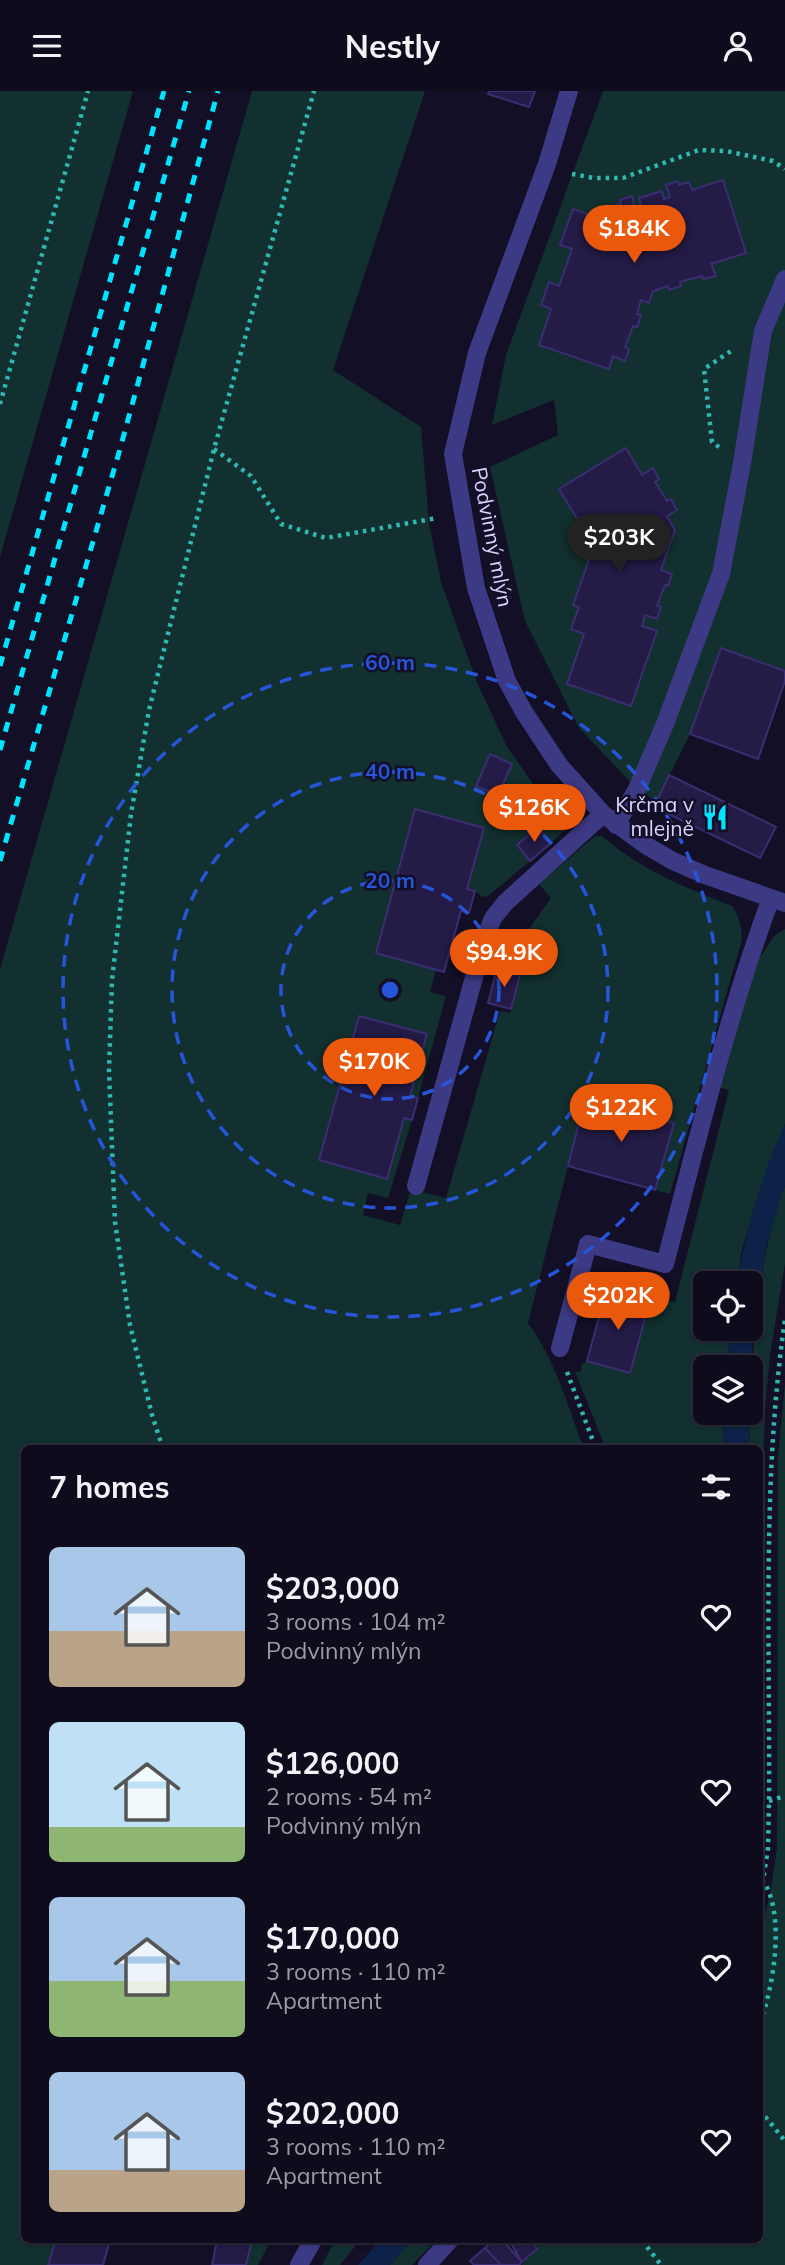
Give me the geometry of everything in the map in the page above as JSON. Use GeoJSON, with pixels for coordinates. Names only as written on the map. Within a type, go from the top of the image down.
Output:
{"type":"FeatureCollection","features":[{"type":"Feature","properties":{"kind":"street","name":"Podvinný mlýn"},"geometry":{"type":"LineString","coordinates":[[569,91],[547,164],[477,353],[453,454],[476,587],[507,681],[540,739],[559,765],[610,820],[673,861],[778,900]]}},
{"type":"Feature","properties":{"kind":"street"},"geometry":{"type":"LineString","coordinates":[[416,1186],[485,938],[493,918],[519,888],[610,820],[637,789],[665,723],[721,574],[763,331],[785,279]]}},
{"type":"Feature","properties":{"kind":"street"},"geometry":{"type":"LineString","coordinates":[[560,1347],[587,1244],[665,1264],[717,1062],[750,957],[778,900]]}},
{"type":"Feature","properties":{"kind":"street"},"geometry":{"type":"LineString","coordinates":[[299,2265],[311,2243]]}},
{"type":"Feature","properties":{"kind":"street"},"geometry":{"type":"LineString","coordinates":[[427,2265],[447,2243]]}},
{"type":"Feature","properties":{"kind":"path"},"geometry":{"type":"LineString","coordinates":[[0,404],[88,91]]}},
{"type":"Feature","properties":{"kind":"path"},"geometry":{"type":"LineString","coordinates":[[162,1445],[130,1325],[115,1222],[109,1072],[113,981],[131,814],[149,709],[214,449],[314,91]]}},
{"type":"Feature","properties":{"kind":"path"},"geometry":{"type":"LineString","coordinates":[[571,174],[594,178],[623,178],[699,150],[726,151],[773,161],[785,169]]}},
{"type":"Feature","properties":{"kind":"path"},"geometry":{"type":"LineString","coordinates":[[742,463],[712,442],[704,369],[763,331]]}},
{"type":"Feature","properties":{"kind":"path"},"geometry":{"type":"LineString","coordinates":[[214,449],[251,476],[281,524],[326,538],[462,513]]}},
{"type":"Feature","properties":{"kind":"path"},"geometry":{"type":"LineString","coordinates":[[763,1886],[768,1848],[773,1421],[785,1319]]}},
{"type":"Feature","properties":{"kind":"path"},"geometry":{"type":"LineString","coordinates":[[560,1347],[563,1363],[594,1445]]}},
{"type":"Feature","properties":{"kind":"path"},"geometry":{"type":"LineString","coordinates":[[769,1801],[785,1796]]}},
{"type":"Feature","properties":{"kind":"path"},"geometry":{"type":"LineString","coordinates":[[763,2013],[775,1974],[778,1933],[776,1901],[764,1881]]}},
{"type":"Feature","properties":{"kind":"path"},"geometry":{"type":"LineString","coordinates":[[763,2114],[785,2141]]}},
{"type":"Feature","properties":{"kind":"path"},"geometry":{"type":"LineString","coordinates":[[644,2243],[661,2265]]}},
{"type":"Feature","properties":{"kind":"green space"},"geometry":{"type":"Polygon","coordinates":[[[0,91],[133,91],[0,557],[0,91]]]}},
{"type":"Feature","properties":{"kind":"green space"},"geometry":{"type":"Polygon","coordinates":[[[252,91],[425,91],[333,370],[421,427],[429,523],[441,582],[476,680],[506,745],[565,830],[551,843],[538,827],[517,845],[530,861],[488,896],[482,897],[467,889],[484,828],[415,809],[376,953],[436,970],[430,992],[446,996],[418,1098],[410,1096],[427,1035],[358,1016],[319,1160],[387,1179],[404,1118],[412,1120],[388,1198],[368,1193],[363,1215],[400,1225],[411,1189],[446,1198],[500,1011],[510,1013],[520,976],[513,973],[524,936],[551,898],[539,884],[595,836],[602,836],[664,877],[732,906],[741,926],[742,939],[670,1194],[655,1190],[674,1123],[585,1099],[528,1323],[546,1351],[583,1445],[21,1445],[21,2243],[55,2243],[48,2265],[0,2265],[0,969],[252,91]],[[512,764],[476,786],[498,795],[512,764]]]}},
{"type":"Feature","properties":{"kind":"green space"},"geometry":{"type":"Polygon","coordinates":[[[603,91],[785,91],[785,671],[721,648],[690,734],[656,802],[637,789],[579,728],[525,621],[490,467],[558,435],[554,400],[492,425],[506,355],[603,91]],[[723,180],[692,190],[689,182],[679,185],[677,181],[666,185],[670,197],[664,199],[661,191],[639,198],[641,206],[635,208],[632,196],[611,207],[614,215],[602,219],[573,209],[561,245],[572,249],[559,286],[541,305],[551,309],[539,345],[609,369],[613,356],[625,361],[629,349],[625,347],[633,326],[637,327],[641,316],[637,314],[641,300],[649,302],[653,291],[668,286],[670,290],[681,286],[680,282],[715,275],[711,264],[746,253],[723,180]],[[626,448],[560,489],[589,538],[596,540],[574,604],[579,607],[571,629],[584,634],[567,684],[631,706],[657,632],[642,626],[645,615],[657,619],[661,608],[657,606],[672,574],[661,570],[667,516],[677,510],[671,499],[667,501],[655,482],[652,469],[642,475],[626,448]]]}},
{"type":"Feature","properties":{"kind":"green space"},"geometry":{"type":"Polygon","coordinates":[[[785,929],[785,1124],[756,1202],[742,1249],[739,1271],[693,1271],[693,1341],[729,1341],[728,1355],[693,1355],[693,1425],[724,1425],[723,1445],[604,1445],[575,1372],[581,1371],[582,1364],[587,1361],[630,1373],[651,1300],[657,1301],[658,1298],[675,1302],[729,1090],[718,1087],[758,960],[774,936],[785,929]]]}},
{"type":"Feature","properties":{"kind":"green space"},"geometry":{"type":"Polygon","coordinates":[[[785,1185],[785,1263],[770,1355],[763,1471],[763,1445],[749,1445],[750,1425],[763,1425],[763,1355],[753,1355],[754,1341],[763,1341],[762,1271],[785,1185]]]}},
{"type":"Feature","properties":{"kind":"green space"},"geometry":{"type":"Polygon","coordinates":[[[785,1382],[785,2265],[521,2265],[538,2249],[535,2243],[763,2243],[763,1924],[777,1848],[778,1458],[785,1382]]]}},
{"type":"Feature","properties":{"kind":"green space"},"geometry":{"type":"Polygon","coordinates":[[[251,2243],[269,2243],[258,2265],[246,2265],[251,2243]]]}},
{"type":"Feature","properties":{"kind":"green space"},"geometry":{"type":"Polygon","coordinates":[[[333,2243],[358,2243],[340,2265],[322,2265],[333,2243]]]}},
{"type":"Feature","properties":{"kind":"green space"},"geometry":{"type":"Polygon","coordinates":[[[409,2243],[433,2243],[412,2265],[390,2265],[409,2243]]]}},
{"type":"Feature","properties":{"kind":"water"},"geometry":{"type":"Polygon","coordinates":[[[785,1124],[785,1185],[767,1243],[762,1271],[739,1271],[745,1242],[769,1162],[785,1124]]]}},
{"type":"Feature","properties":{"kind":"water"},"geometry":{"type":"Polygon","coordinates":[[[729,1341],[752,1341],[752,1355],[728,1355],[729,1341]]]}},
{"type":"Feature","properties":{"kind":"water"},"geometry":{"type":"Polygon","coordinates":[[[724,1425],[750,1425],[749,1445],[723,1445],[724,1425]]]}},
{"type":"Feature","properties":{"kind":"water"},"geometry":{"type":"Polygon","coordinates":[[[377,2243],[409,2243],[390,2265],[358,2265],[377,2243]]]}},
{"type":"Feature","properties":{"kind":"building"},"geometry":{"type":"Polygon","coordinates":[[[489,91],[535,91],[529,107],[488,94],[489,91]]]}},
{"type":"Feature","properties":{"kind":"building"},"geometry":{"type":"Polygon","coordinates":[[[723,180],[746,253],[711,264],[716,276],[703,279],[702,276],[680,282],[681,286],[669,290],[668,286],[653,291],[649,303],[641,300],[637,314],[641,315],[637,327],[633,326],[625,347],[629,349],[625,361],[613,356],[609,369],[539,345],[551,309],[541,305],[549,282],[559,286],[572,249],[560,245],[573,209],[602,219],[614,215],[611,207],[621,204],[620,200],[632,196],[635,208],[641,206],[639,198],[662,191],[664,199],[670,197],[666,185],[678,181],[679,185],[689,182],[692,190],[723,180]]]}},
{"type":"Feature","properties":{"kind":"building"},"geometry":{"type":"Polygon","coordinates":[[[626,448],[642,475],[653,468],[659,479],[655,482],[667,501],[671,499],[677,510],[667,516],[675,530],[661,570],[672,574],[657,606],[661,607],[657,619],[645,615],[642,626],[657,631],[631,706],[567,684],[584,634],[571,629],[579,607],[573,605],[596,540],[589,538],[559,489],[626,448]]]}},
{"type":"Feature","properties":{"kind":"building"},"geometry":{"type":"Polygon","coordinates":[[[721,648],[785,671],[785,681],[758,759],[690,734],[721,648]]]}},
{"type":"Feature","properties":{"kind":"building"},"geometry":{"type":"Polygon","coordinates":[[[490,754],[512,764],[498,795],[476,786],[490,754]]]}},
{"type":"Feature","properties":{"kind":"building","name":"Krčma v mlejně"},"geometry":{"type":"Polygon","coordinates":[[[669,775],[776,827],[760,858],[654,807],[669,775]]]}},
{"type":"Feature","properties":{"kind":"building"},"geometry":{"type":"Polygon","coordinates":[[[415,809],[484,828],[467,889],[475,891],[469,913],[461,911],[444,972],[376,953],[415,809]]]}},
{"type":"Feature","properties":{"kind":"building"},"geometry":{"type":"Polygon","coordinates":[[[538,827],[551,843],[530,861],[517,845],[538,827]]]}},
{"type":"Feature","properties":{"kind":"building"},"geometry":{"type":"Polygon","coordinates":[[[497,969],[520,975],[511,1009],[488,1003],[497,969]]]}},
{"type":"Feature","properties":{"kind":"building"},"geometry":{"type":"Polygon","coordinates":[[[359,1016],[427,1034],[410,1096],[418,1098],[412,1120],[404,1118],[387,1179],[319,1160],[359,1016]]]}},
{"type":"Feature","properties":{"kind":"building"},"geometry":{"type":"Polygon","coordinates":[[[585,1099],[674,1123],[655,1190],[568,1166],[585,1099]]]}},
{"type":"Feature","properties":{"kind":"building"},"geometry":{"type":"Polygon","coordinates":[[[606,1291],[649,1304],[630,1373],[587,1361],[606,1291]]]}},
{"type":"Feature","properties":{"kind":"building"},"geometry":{"type":"Polygon","coordinates":[[[55,2243],[109,2243],[103,2265],[48,2265],[55,2243]]]}},
{"type":"Feature","properties":{"kind":"building"},"geometry":{"type":"Polygon","coordinates":[[[216,2243],[251,2243],[246,2265],[212,2265],[216,2243]]]}},
{"type":"Feature","properties":{"kind":"building"},"geometry":{"type":"Polygon","coordinates":[[[490,2243],[505,2243],[522,2262],[519,2265],[501,2265],[485,2248],[490,2243]]]}},
{"type":"Feature","properties":{"kind":"building"},"geometry":{"type":"Polygon","coordinates":[[[511,2243],[534,2243],[537,2249],[522,2262],[511,2243]]]}},
{"type":"Feature","properties":{"kind":"building"},"geometry":{"type":"Polygon","coordinates":[[[485,2248],[501,2265],[474,2265],[470,2261],[485,2248]]]}},
{"type":"Feature","properties":{"kind":"railway"},"geometry":{"type":"LineString","coordinates":[[0,666],[164,91]]}},
{"type":"Feature","properties":{"kind":"railway"},"geometry":{"type":"LineString","coordinates":[[0,750],[189,91]]}},
{"type":"Feature","properties":{"kind":"railway"},"geometry":{"type":"LineString","coordinates":[[0,861],[120,449],[218,91]]}},
{"type":"Feature","properties":{"kind":"place","name":"Krčma v mlejně"},"geometry":{"type":"Point","coordinates":[715,817]}}]}
